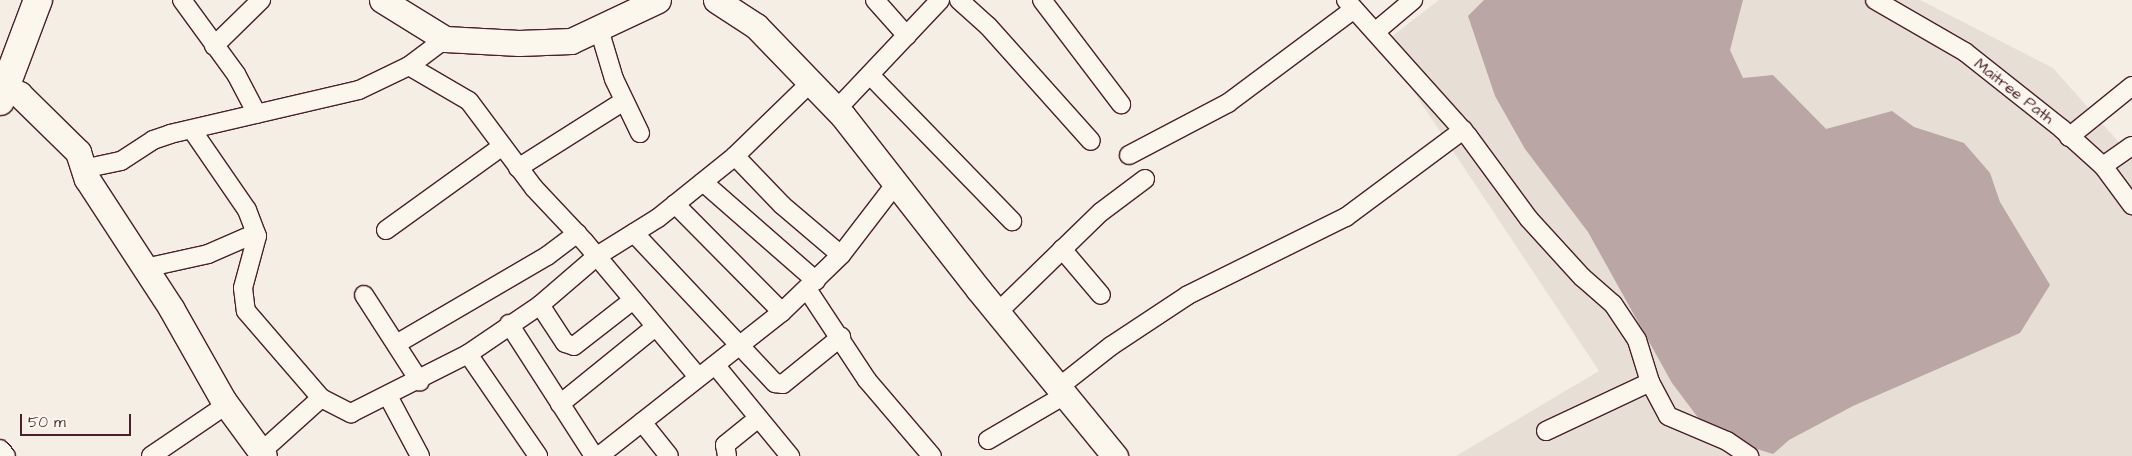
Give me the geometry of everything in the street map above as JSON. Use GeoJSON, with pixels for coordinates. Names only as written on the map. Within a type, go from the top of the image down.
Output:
{"type":"FeatureCollection","features":[{"type":"Feature","properties":{"kind":"main road"},"geometry":{"type":"LineString","coordinates":[[3,88],[38,0]]}},
{"type":"Feature","properties":{"kind":"street"},"geometry":{"type":"LineString","coordinates":[[182,0],[236,74],[258,114]]}},
{"type":"Feature","properties":{"kind":"street"},"geometry":{"type":"LineString","coordinates":[[214,46],[261,0]]}},
{"type":"Feature","properties":{"kind":"street"},"geometry":{"type":"LineString","coordinates":[[382,0],[445,39],[571,41],[658,0]]}},
{"type":"Feature","properties":{"kind":"street"},"geometry":{"type":"LineString","coordinates":[[716,0],[756,26],[837,109],[897,182],[997,313],[1115,456]]}},
{"type":"Feature","properties":{"kind":"street"},"geometry":{"type":"LineString","coordinates":[[875,0],[907,36]]}},
{"type":"Feature","properties":{"kind":"street"},"geometry":{"type":"LineString","coordinates":[[837,109],[940,0]]}},
{"type":"Feature","properties":{"kind":"street"},"geometry":{"type":"LineString","coordinates":[[959,0],[988,26],[1091,141]]}},
{"type":"Feature","properties":{"kind":"street"},"geometry":{"type":"LineString","coordinates":[[1042,0],[1121,104]]}},
{"type":"Feature","properties":{"kind":"street"},"geometry":{"type":"LineString","coordinates":[[1375,32],[1413,0]]}},
{"type":"Feature","properties":{"kind":"street","name":"Maitree Path"},"geometry":{"type":"LineString","coordinates":[[1875,0],[1965,52],[2103,166],[2132,205]]}},
{"type":"Feature","properties":{"kind":"street"},"geometry":{"type":"LineString","coordinates":[[1129,155],[1228,103],[1350,4],[1463,130],[1529,219],[1582,277],[1613,304],[1637,340],[1650,382],[1668,416],[1727,441],[1749,456]]}},
{"type":"Feature","properties":{"kind":"street"},"geometry":{"type":"LineString","coordinates":[[598,29],[624,101],[640,133]]}},
{"type":"Feature","properties":{"kind":"street"},"geometry":{"type":"LineString","coordinates":[[83,169],[106,167],[153,140],[359,90],[409,66],[445,39]]}},
{"type":"Feature","properties":{"kind":"street"},"geometry":{"type":"LineString","coordinates":[[409,66],[469,101],[500,147],[597,256],[698,378]]}},
{"type":"Feature","properties":{"kind":"street"},"geometry":{"type":"LineString","coordinates":[[870,75],[1012,221]]}},
{"type":"Feature","properties":{"kind":"street"},"geometry":{"type":"LineString","coordinates":[[192,130],[246,210],[256,233],[256,248],[243,288],[246,311],[321,398],[351,414],[420,382],[468,354],[540,305],[597,256],[675,204],[735,156],[811,82]]}},
{"type":"Feature","properties":{"kind":"street"},"geometry":{"type":"LineString","coordinates":[[2069,137],[2132,86]]}},
{"type":"Feature","properties":{"kind":"street"},"geometry":{"type":"LineString","coordinates":[[3,88],[19,94],[78,152],[83,169],[145,268],[226,405],[262,454],[321,398]]}},
{"type":"Feature","properties":{"kind":"street"},"geometry":{"type":"LineString","coordinates":[[518,168],[624,101]]}},
{"type":"Feature","properties":{"kind":"street"},"geometry":{"type":"LineString","coordinates":[[988,440],[1062,391],[1110,346],[1188,295],[1346,217],[1463,130]]}},
{"type":"Feature","properties":{"kind":"street"},"geometry":{"type":"LineString","coordinates":[[2103,166],[2132,146]]}},
{"type":"Feature","properties":{"kind":"street"},"geometry":{"type":"LineString","coordinates":[[386,230],[500,147]]}},
{"type":"Feature","properties":{"kind":"street"},"geometry":{"type":"LineString","coordinates":[[735,156],[782,205],[841,255]]}},
{"type":"Feature","properties":{"kind":"street"},"geometry":{"type":"LineString","coordinates":[[997,313],[1062,249],[1145,180]]}},
{"type":"Feature","properties":{"kind":"street"},"geometry":{"type":"LineString","coordinates":[[703,182],[811,285],[877,394],[932,456]]}},
{"type":"Feature","properties":{"kind":"street"},"geometry":{"type":"LineString","coordinates":[[510,324],[560,404],[598,456],[716,366],[782,312],[841,255],[897,182]]}},
{"type":"Feature","properties":{"kind":"street"},"geometry":{"type":"LineString","coordinates":[[675,204],[782,312]]}},
{"type":"Feature","properties":{"kind":"street"},"geometry":{"type":"LineString","coordinates":[[145,268],[208,254],[256,233]]}},
{"type":"Feature","properties":{"kind":"street"},"geometry":{"type":"LineString","coordinates":[[398,343],[547,256],[576,233]]}},
{"type":"Feature","properties":{"kind":"street"},"geometry":{"type":"LineString","coordinates":[[634,233],[739,347],[780,385],[841,337]]}},
{"type":"Feature","properties":{"kind":"street"},"geometry":{"type":"LineString","coordinates":[[1062,249],[1101,295]]}},
{"type":"Feature","properties":{"kind":"street"},"geometry":{"type":"LineString","coordinates":[[364,294],[398,343],[420,382]]}},
{"type":"Feature","properties":{"kind":"street"},"geometry":{"type":"LineString","coordinates":[[540,305],[565,342],[574,346],[633,300]]}},
{"type":"Feature","properties":{"kind":"street"},"geometry":{"type":"LineString","coordinates":[[560,404],[655,327]]}},
{"type":"Feature","properties":{"kind":"street"},"geometry":{"type":"LineString","coordinates":[[468,354],[538,456]]}},
{"type":"Feature","properties":{"kind":"street"},"geometry":{"type":"LineString","coordinates":[[716,366],[757,419],[790,456]]}},
{"type":"Feature","properties":{"kind":"street"},"geometry":{"type":"LineString","coordinates":[[1546,431],[1650,382]]}},
{"type":"Feature","properties":{"kind":"street"},"geometry":{"type":"LineString","coordinates":[[388,396],[420,456]]}},
{"type":"Feature","properties":{"kind":"street"},"geometry":{"type":"LineString","coordinates":[[151,456],[226,405]]}},
{"type":"Feature","properties":{"kind":"street"},"geometry":{"type":"LineString","coordinates":[[727,456],[725,445],[757,419]]}},
{"type":"Feature","properties":{"kind":"street"},"geometry":{"type":"LineString","coordinates":[[642,422],[669,456]]}},
{"type":"Feature","properties":{"kind":"street"},"geometry":{"type":"LineString","coordinates":[[0,449],[6,456]]}},
{"type":"Feature","properties":{"kind":"shaded area"},"geometry":{"type":"Polygon","coordinates":[[[1439,0],[1920,0],[2053,68],[2132,157],[2132,456],[1456,456],[1599,371],[1382,44],[1439,0]]]}},
{"type":"Feature","properties":{"kind":"shaded area"},"geometry":{"type":"Polygon","coordinates":[[[1484,0],[1743,0],[1730,50],[1743,78],[1773,75],[1826,129],[1892,111],[1914,127],[1964,143],[1990,173],[2000,202],[2050,285],[2020,333],[1853,406],[1789,440],[1773,454],[1711,435],[1672,383],[1588,232],[1525,149],[1495,96],[1468,16],[1484,0]]]}}]}
